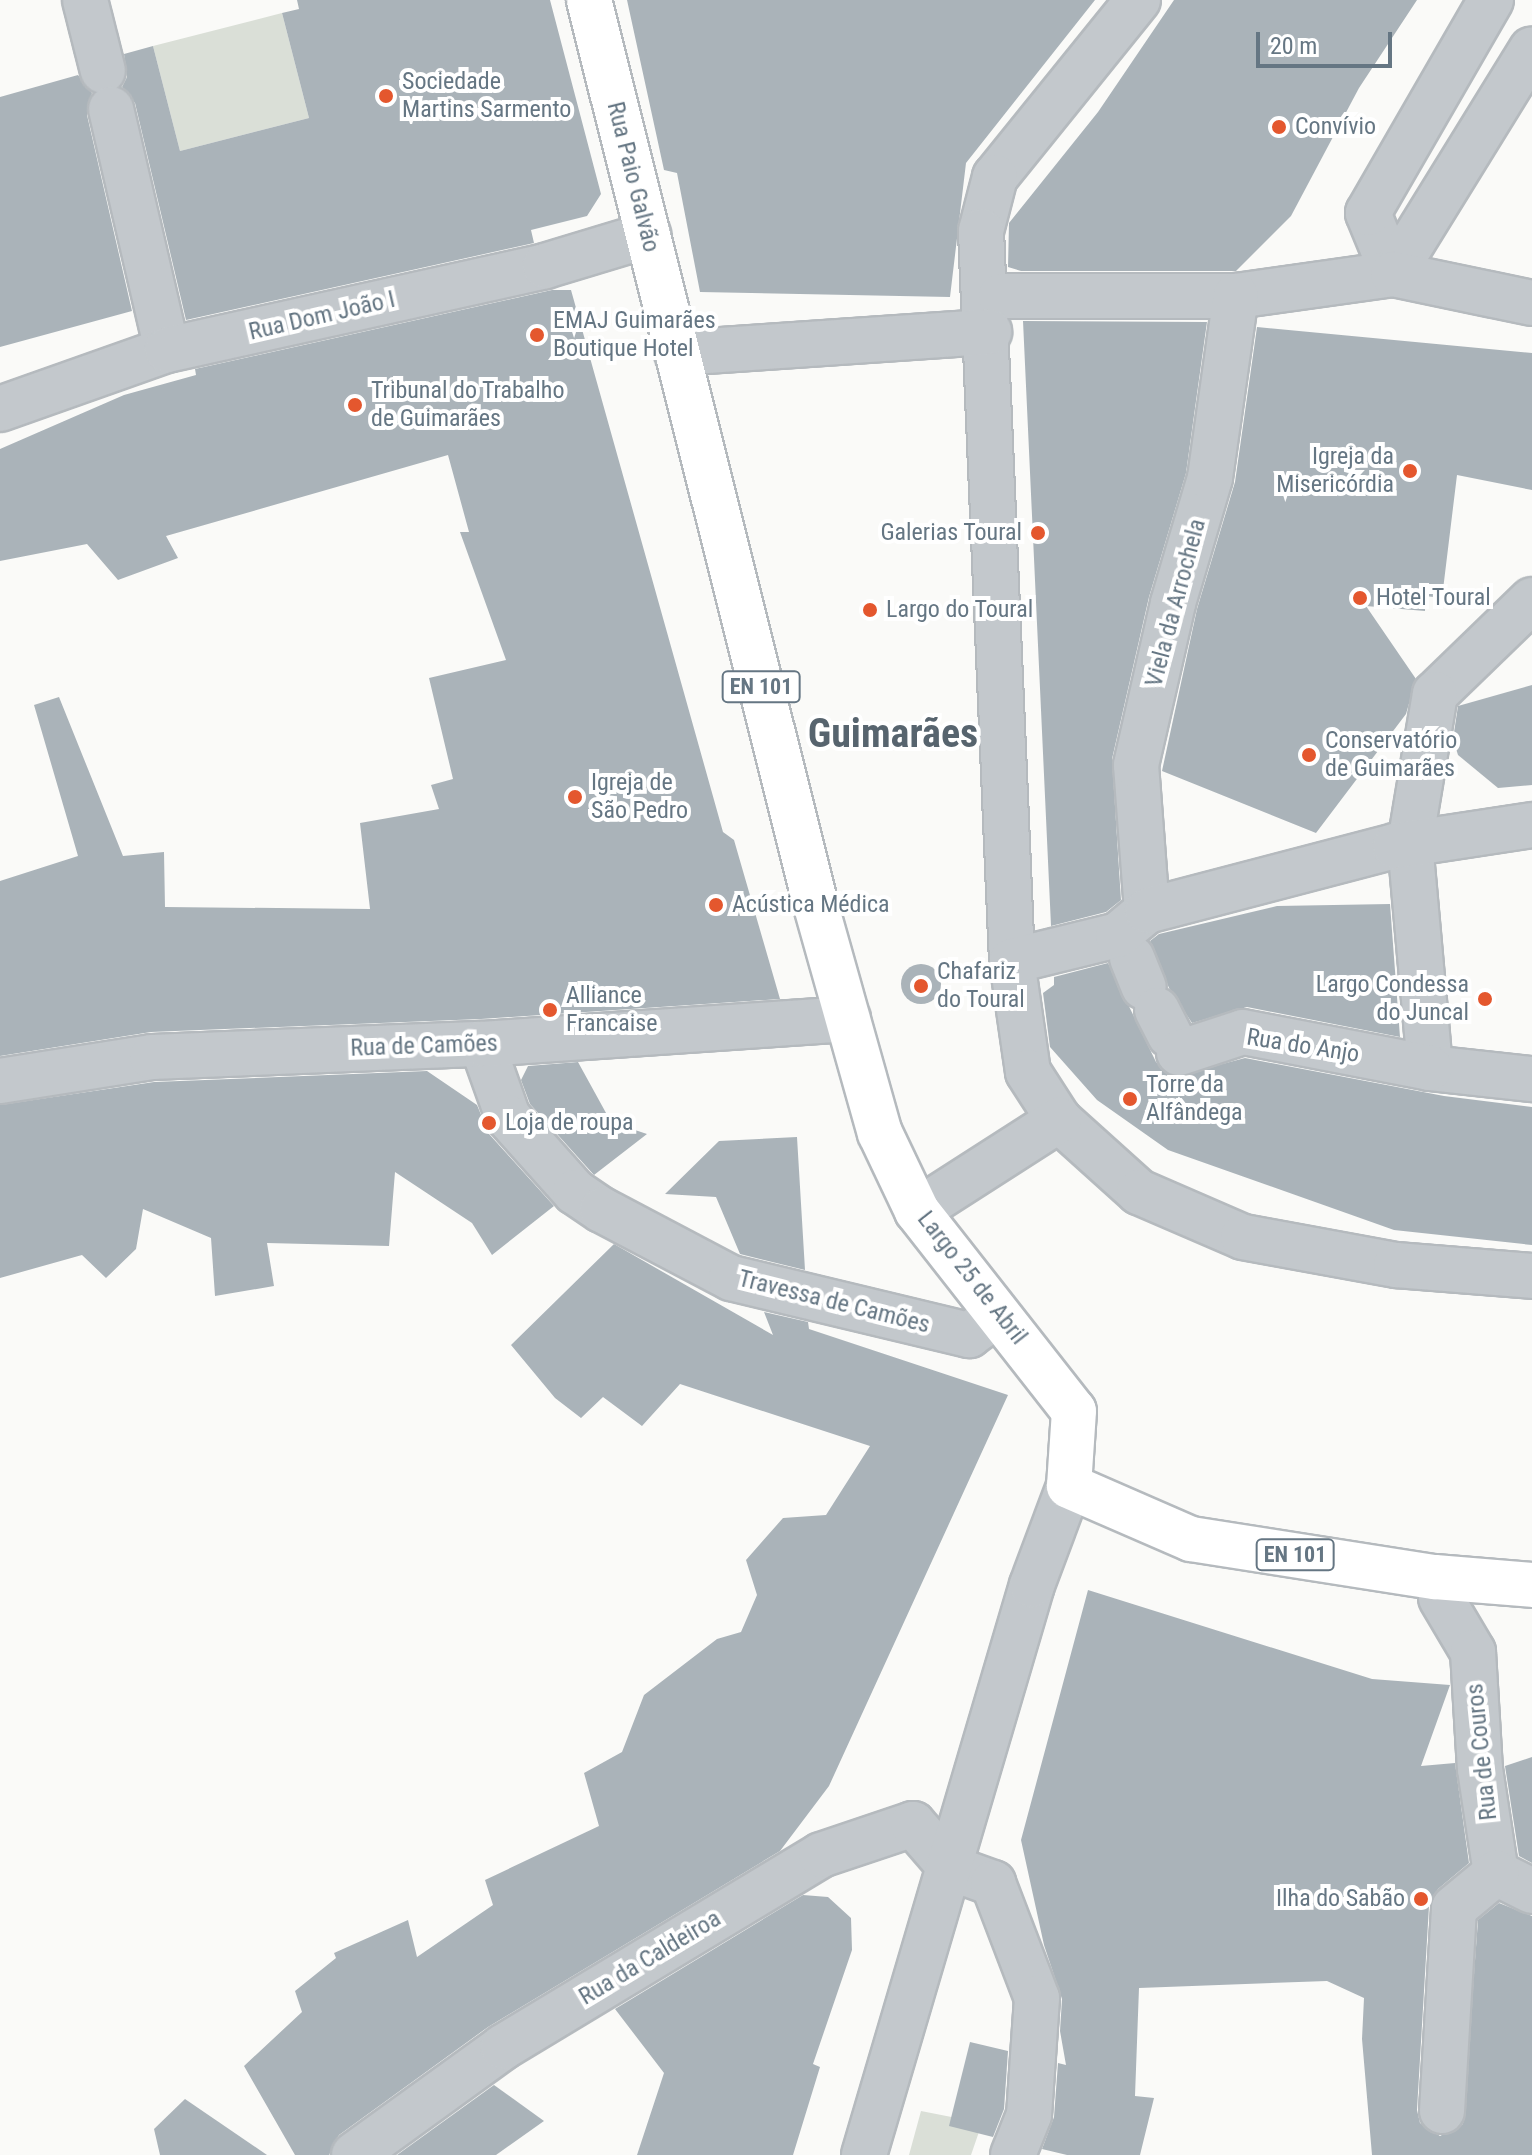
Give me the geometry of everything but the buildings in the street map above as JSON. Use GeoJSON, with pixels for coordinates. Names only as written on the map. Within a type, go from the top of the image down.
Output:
{"type":"FeatureCollection","features":[{"type":"Feature","properties":{"kind":"main road","name":"Rua Paio Galvão"},"geometry":{"type":"LineString","coordinates":[[589,0],[677,353]]}},
{"type":"Feature","properties":{"kind":"main road","name":"EN 101"},"geometry":{"type":"LineString","coordinates":[[677,353],[848,1019]]}},
{"type":"Feature","properties":{"kind":"main road","name":"Largo 25 de Abril"},"geometry":{"type":"LineString","coordinates":[[848,1019],[880,1133],[917,1211],[997,1315],[1041,1362],[1074,1411],[1069,1486]]}},
{"type":"Feature","properties":{"kind":"main road","name":"EN 101"},"geometry":{"type":"LineString","coordinates":[[1069,1486],[1191,1539],[1435,1577],[1532,1585]]}},
{"type":"Feature","properties":{"kind":"street"},"geometry":{"type":"LineString","coordinates":[[85,0],[167,350]]}},
{"type":"Feature","properties":{"kind":"street"},"geometry":{"type":"LineString","coordinates":[[1138,0],[995,177],[981,231],[995,314],[1012,961],[1028,1072],[1059,1120],[1139,1192],[1243,1237],[1396,1265],[1532,1276]]}},
{"type":"Feature","properties":{"kind":"street"},"geometry":{"type":"LineString","coordinates":[[1393,274],[1368,213],[1491,0]]}},
{"type":"Feature","properties":{"kind":"street"},"geometry":{"type":"LineString","coordinates":[[1393,274],[1423,233],[1532,49]]}},
{"type":"Feature","properties":{"kind":"street","name":"Rua Dom João I"},"geometry":{"type":"LineString","coordinates":[[0,409],[167,350],[545,266],[648,235]]}},
{"type":"Feature","properties":{"kind":"street"},"geometry":{"type":"LineString","coordinates":[[677,353],[995,314],[1236,296],[1393,274],[1532,303]]}},
{"type":"Feature","properties":{"kind":"street","name":"Viela da Arrochela"},"geometry":{"type":"LineString","coordinates":[[1149,984],[1136,765],[1173,603],[1210,478],[1236,296]]}},
{"type":"Feature","properties":{"kind":"street"},"geometry":{"type":"LineString","coordinates":[[1532,600],[1435,694],[1410,843],[1430,1068],[1532,1079]]}},
{"type":"Feature","properties":{"kind":"street"},"geometry":{"type":"LineString","coordinates":[[1012,961],[1149,984],[1410,843],[1532,825]]}},
{"type":"Feature","properties":{"kind":"street","name":"Rua do Anjo"},"geometry":{"type":"LineString","coordinates":[[1149,984],[1243,1032],[1430,1068]]}},
{"type":"Feature","properties":{"kind":"street","name":"Rua de Camões"},"geometry":{"type":"LineString","coordinates":[[0,1081],[152,1057],[482,1044],[848,1019]]}},
{"type":"Feature","properties":{"kind":"street","name":"Travessa de Camões"},"geometry":{"type":"LineString","coordinates":[[482,1044],[508,1117],[575,1192],[602,1210],[731,1278],[969,1335],[997,1315]]}},
{"type":"Feature","properties":{"kind":"street"},"geometry":{"type":"LineString","coordinates":[[917,1211],[1059,1120]]}},
{"type":"Feature","properties":{"kind":"street"},"geometry":{"type":"LineString","coordinates":[[864,2155],[1032,1585],[1069,1486]]}},
{"type":"Feature","properties":{"kind":"street","name":"Rua de Couros"},"geometry":{"type":"LineString","coordinates":[[1441,1598],[1473,1652],[1480,1769],[1514,1882]]}},
{"type":"Feature","properties":{"kind":"street","name":"Rua da Caldeiroa"},"geometry":{"type":"LineString","coordinates":[[354,2155],[503,2047],[821,1855],[913,1824],[951,1868]]}},
{"type":"Feature","properties":{"kind":"street"},"geometry":{"type":"LineString","coordinates":[[951,1868],[993,1883],[1037,1998],[1029,2115],[1013,2155]]}},
{"type":"Feature","properties":{"kind":"street"},"geometry":{"type":"LineString","coordinates":[[1442,2111],[1454,1908],[1514,1882]]}},
{"type":"Feature","properties":{"kind":"shaded area"},"geometry":{"type":"Polygon","coordinates":[[[282,13],[309,118],[180,151],[153,46],[282,13]]]}},
{"type":"Feature","properties":{"kind":"shaded area"},"geometry":{"type":"Polygon","coordinates":[[[921,2111],[982,2123],[971,2155],[909,2155],[921,2111]]]}},
{"type":"Feature","properties":{"kind":"place","name":"Sociedade Martins Sarmento"},"geometry":{"type":"Point","coordinates":[386,96]}},
{"type":"Feature","properties":{"kind":"place","name":"Convívio"},"geometry":{"type":"Point","coordinates":[1279,127]}},
{"type":"Feature","properties":{"kind":"place","name":"EMAJ Guimarães Boutique Hotel"},"geometry":{"type":"Point","coordinates":[537,335]}},
{"type":"Feature","properties":{"kind":"place","name":"Tribunal do Trabalho de Guimarães"},"geometry":{"type":"Point","coordinates":[355,405]}},
{"type":"Feature","properties":{"kind":"place","name":"Igreja da Misericórdia"},"geometry":{"type":"Point","coordinates":[1410,471]}},
{"type":"Feature","properties":{"kind":"place","name":"Galerias Toural"},"geometry":{"type":"Point","coordinates":[1038,533]}},
{"type":"Feature","properties":{"kind":"place","name":"Hotel Toural"},"geometry":{"type":"Point","coordinates":[1360,598]}},
{"type":"Feature","properties":{"kind":"place","name":"Largo do Toural"},"geometry":{"type":"Point","coordinates":[870,610]}},
{"type":"Feature","properties":{"kind":"place","name":"Conservatório de Guimarães"},"geometry":{"type":"Point","coordinates":[1309,755]}},
{"type":"Feature","properties":{"kind":"place","name":"Igreja de São Pedro"},"geometry":{"type":"Point","coordinates":[575,797]}},
{"type":"Feature","properties":{"kind":"place","name":"Acústica Médica"},"geometry":{"type":"Point","coordinates":[716,905]}},
{"type":"Feature","properties":{"kind":"place","name":"Chafariz do Toural"},"geometry":{"type":"Point","coordinates":[921,986]}},
{"type":"Feature","properties":{"kind":"place","name":"Largo Condessa do Juncal"},"geometry":{"type":"Point","coordinates":[1485,999]}},
{"type":"Feature","properties":{"kind":"place","name":"Alliance Francaise"},"geometry":{"type":"Point","coordinates":[550,1010]}},
{"type":"Feature","properties":{"kind":"place","name":"Torre da Alfândega"},"geometry":{"type":"Point","coordinates":[1130,1099]}},
{"type":"Feature","properties":{"kind":"place","name":"Loja de roupa"},"geometry":{"type":"Point","coordinates":[489,1123]}},
{"type":"Feature","properties":{"kind":"place","name":"Ilha do Sabão"},"geometry":{"type":"Point","coordinates":[1421,1899]}},
{"type":"Feature","properties":{"kind":"district","name":"Guimarães"},"geometry":{"type":"Point","coordinates":[893,734]}}]}
